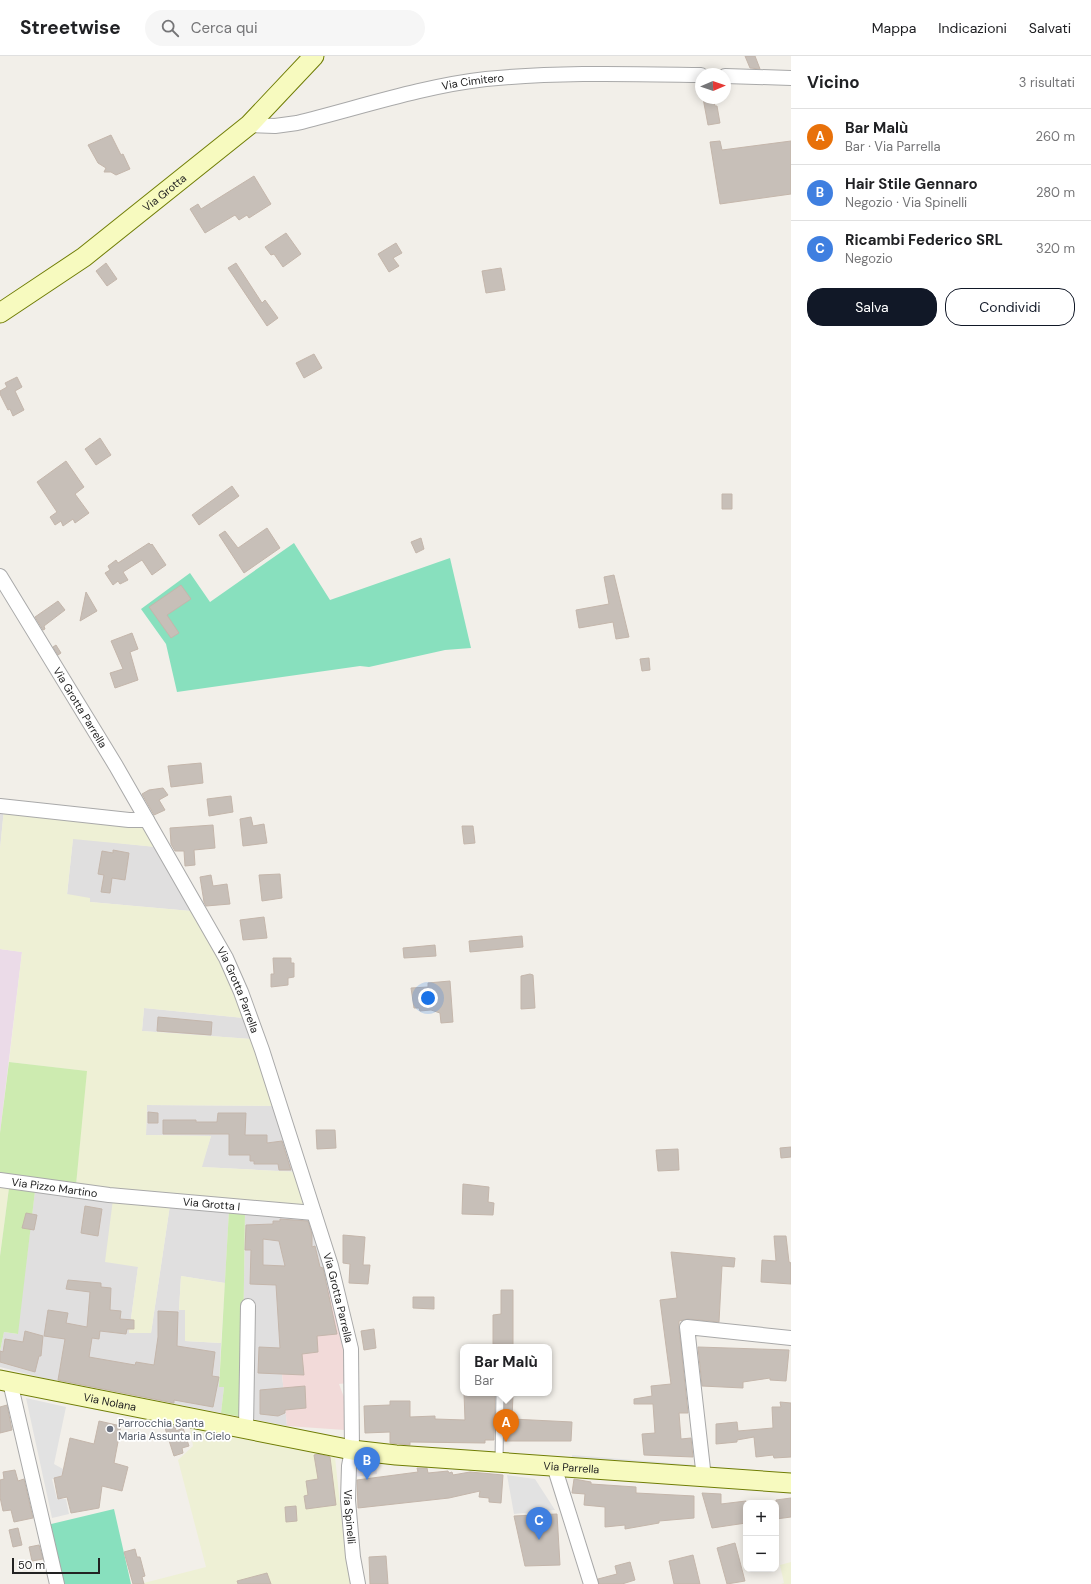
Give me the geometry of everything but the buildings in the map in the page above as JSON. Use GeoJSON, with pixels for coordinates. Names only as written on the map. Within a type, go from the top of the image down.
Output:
{"type":"FeatureCollection","features":[{"type":"Feature","properties":{"kind":"street","name":"Via Grotta"},"geometry":{"type":"LineString","coordinates":[[0,313],[84,256],[136,217],[249,125],[314,56]]}},
{"type":"Feature","properties":{"kind":"street","name":"Via Cimitero"},"geometry":{"type":"LineString","coordinates":[[249,125],[275,126],[297,123],[448,85],[485,79],[566,73],[695,75]]}},
{"type":"Feature","properties":{"kind":"street"},"geometry":{"type":"LineString","coordinates":[[731,76],[791,78]]}},
{"type":"Feature","properties":{"kind":"street","name":"Via Grotta Parrella"},"geometry":{"type":"LineString","coordinates":[[0,576],[147,820],[226,958],[241,992],[262,1050],[331,1266],[351,1349],[352,1450]]}},
{"type":"Feature","properties":{"kind":"street"},"geometry":{"type":"LineString","coordinates":[[0,806],[130,820],[147,820]]}},
{"type":"Feature","properties":{"kind":"street","name":"Via Pizzo Martino"},"geometry":{"type":"LineString","coordinates":[[0,1180],[109,1194]]}},
{"type":"Feature","properties":{"kind":"street","name":"Via Grotta I"},"geometry":{"type":"LineString","coordinates":[[109,1194],[314,1213]]}},
{"type":"Feature","properties":{"kind":"street"},"geometry":{"type":"LineString","coordinates":[[246,1428],[248,1306]]}},
{"type":"Feature","properties":{"kind":"street"},"geometry":{"type":"LineString","coordinates":[[704,1478],[687,1327],[791,1338]]}},
{"type":"Feature","properties":{"kind":"street","name":"Via Nolana"},"geometry":{"type":"LineString","coordinates":[[57,1584],[5,1381],[352,1450]]}},
{"type":"Feature","properties":{"kind":"street","name":"Via Parrella"},"geometry":{"type":"LineString","coordinates":[[352,1450],[396,1455],[704,1478],[789,1480]]}},
{"type":"Feature","properties":{"kind":"street","name":"Via Spinelli"},"geometry":{"type":"LineString","coordinates":[[352,1450],[349,1466],[349,1522],[358,1584]]}},
{"type":"Feature","properties":{"kind":"street"},"geometry":{"type":"LineString","coordinates":[[554,1466],[590,1584]]}},
{"type":"Feature","properties":{"kind":"lane"},"geometry":{"type":"LineString","coordinates":[[499,1462],[500,1396]]}},
{"type":"Feature","properties":{"kind":"shaded area"},"geometry":{"type":"Polygon","coordinates":[[[0,809],[4,809],[0,849],[0,809]]]}},
{"type":"Feature","properties":{"kind":"shaded area"},"geometry":{"type":"Polygon","coordinates":[[[73,838],[156,847],[191,911],[90,902],[67,895],[73,838]]]}},
{"type":"Feature","properties":{"kind":"shaded area"},"geometry":{"type":"Polygon","coordinates":[[[0,949],[22,952],[0,1133],[0,949]]]}},
{"type":"Feature","properties":{"kind":"shaded area"},"geometry":{"type":"Polygon","coordinates":[[[144,1008],[244,1018],[251,1039],[142,1031],[144,1008]]]}},
{"type":"Feature","properties":{"kind":"shaded area"},"geometry":{"type":"Polygon","coordinates":[[[147,1105],[277,1106],[298,1172],[201,1167],[211,1136],[146,1135],[147,1105]]]}},
{"type":"Feature","properties":{"kind":"shaded area"},"geometry":{"type":"Polygon","coordinates":[[[35,1191],[113,1199],[138,1267],[129,1333],[151,1333],[170,1205],[229,1210],[225,1283],[181,1276],[179,1310],[185,1310],[185,1341],[221,1343],[219,1387],[224,1387],[221,1413],[43,1378],[0,1367],[0,1351],[4,1332],[17,1334],[35,1191]]]}},
{"type":"Feature","properties":{"kind":"shaded area"},"geometry":{"type":"Polygon","coordinates":[[[245,1211],[312,1216],[333,1285],[282,1374],[287,1426],[242,1417],[245,1211]]]}},
{"type":"Feature","properties":{"kind":"shaded area"},"geometry":{"type":"Polygon","coordinates":[[[329,1286],[347,1349],[348,1383],[339,1384],[348,1408],[345,1430],[287,1426],[282,1374],[294,1296],[329,1286]]]}},
{"type":"Feature","properties":{"kind":"shaded area"},"geometry":{"type":"Polygon","coordinates":[[[26,1398],[66,1407],[54,1464],[63,1469],[64,1475],[52,1479],[57,1499],[66,1499],[69,1514],[52,1518],[26,1398]]]}},
{"type":"Feature","properties":{"kind":"shaded area"},"geometry":{"type":"Polygon","coordinates":[[[572,1455],[694,1465],[692,1471],[572,1462],[572,1455]]]}},
{"type":"Feature","properties":{"kind":"shaded area"},"geometry":{"type":"Polygon","coordinates":[[[358,1463],[376,1464],[377,1474],[354,1477],[353,1469],[358,1463]]]}},
{"type":"Feature","properties":{"kind":"shaded area"},"geometry":{"type":"Polygon","coordinates":[[[507,1475],[535,1479],[555,1510],[514,1514],[507,1475]]]}},
{"type":"Feature","properties":{"kind":"green space"},"geometry":{"type":"Polygon","coordinates":[[[294,543],[330,600],[450,558],[471,648],[445,650],[369,667],[360,666],[177,692],[166,644],[141,609],[190,573],[210,602],[294,543]]]}},
{"type":"Feature","properties":{"kind":"green space"},"geometry":{"type":"Polygon","coordinates":[[[4,809],[141,826],[156,847],[73,839],[67,894],[90,898],[90,902],[191,911],[227,974],[244,1018],[144,1008],[142,1031],[251,1039],[277,1106],[147,1105],[146,1135],[211,1136],[202,1167],[298,1172],[309,1209],[76,1185],[86,1071],[9,1062],[22,952],[0,949],[0,849],[4,809]]]}},
{"type":"Feature","properties":{"kind":"green space"},"geometry":{"type":"Polygon","coordinates":[[[9,1062],[87,1071],[76,1185],[0,1176],[0,1133],[9,1062]]]}},
{"type":"Feature","properties":{"kind":"green space"},"geometry":{"type":"Polygon","coordinates":[[[0,1187],[9,1188],[0,1255],[0,1187]]]}},
{"type":"Feature","properties":{"kind":"green space"},"geometry":{"type":"Polygon","coordinates":[[[9,1188],[35,1191],[18,1334],[4,1332],[0,1351],[0,1256],[9,1188]]]}},
{"type":"Feature","properties":{"kind":"green space"},"geometry":{"type":"Polygon","coordinates":[[[113,1199],[170,1205],[151,1333],[129,1333],[138,1267],[105,1262],[113,1199]]]}},
{"type":"Feature","properties":{"kind":"green space"},"geometry":{"type":"Polygon","coordinates":[[[229,1210],[245,1211],[242,1417],[221,1413],[224,1387],[219,1387],[229,1210]]]}},
{"type":"Feature","properties":{"kind":"green space"},"geometry":{"type":"Polygon","coordinates":[[[181,1276],[225,1283],[221,1343],[185,1341],[185,1310],[179,1310],[181,1276]]]}},
{"type":"Feature","properties":{"kind":"green space"},"geometry":{"type":"Polygon","coordinates":[[[190,1428],[335,1457],[346,1561],[352,1584],[140,1584],[206,1567],[178,1460],[193,1446],[190,1428]]]}},
{"type":"Feature","properties":{"kind":"green space"},"geometry":{"type":"Polygon","coordinates":[[[114,1509],[131,1584],[61,1584],[47,1525],[114,1509]]]}},
{"type":"Feature","properties":{"kind":"green space"},"geometry":{"type":"Polygon","coordinates":[[[791,1562],[791,1584],[781,1584],[784,1583],[780,1565],[791,1562]]]}},
{"type":"Feature","properties":{"kind":"place","name":"Parrocchia Santa Maria Assunta in Cielo"},"geometry":{"type":"Point","coordinates":[110,1429]}},
{"type":"Feature","properties":{"kind":"place","name":"Bar Malù"},"geometry":{"type":"Point","coordinates":[506,1442]}},
{"type":"Feature","properties":{"kind":"place","name":"Hair Stile Gennaro"},"geometry":{"type":"Point","coordinates":[367,1480]}},
{"type":"Feature","properties":{"kind":"place","name":"Ricambi Federico SRL"},"geometry":{"type":"Point","coordinates":[539,1540]}}]}
